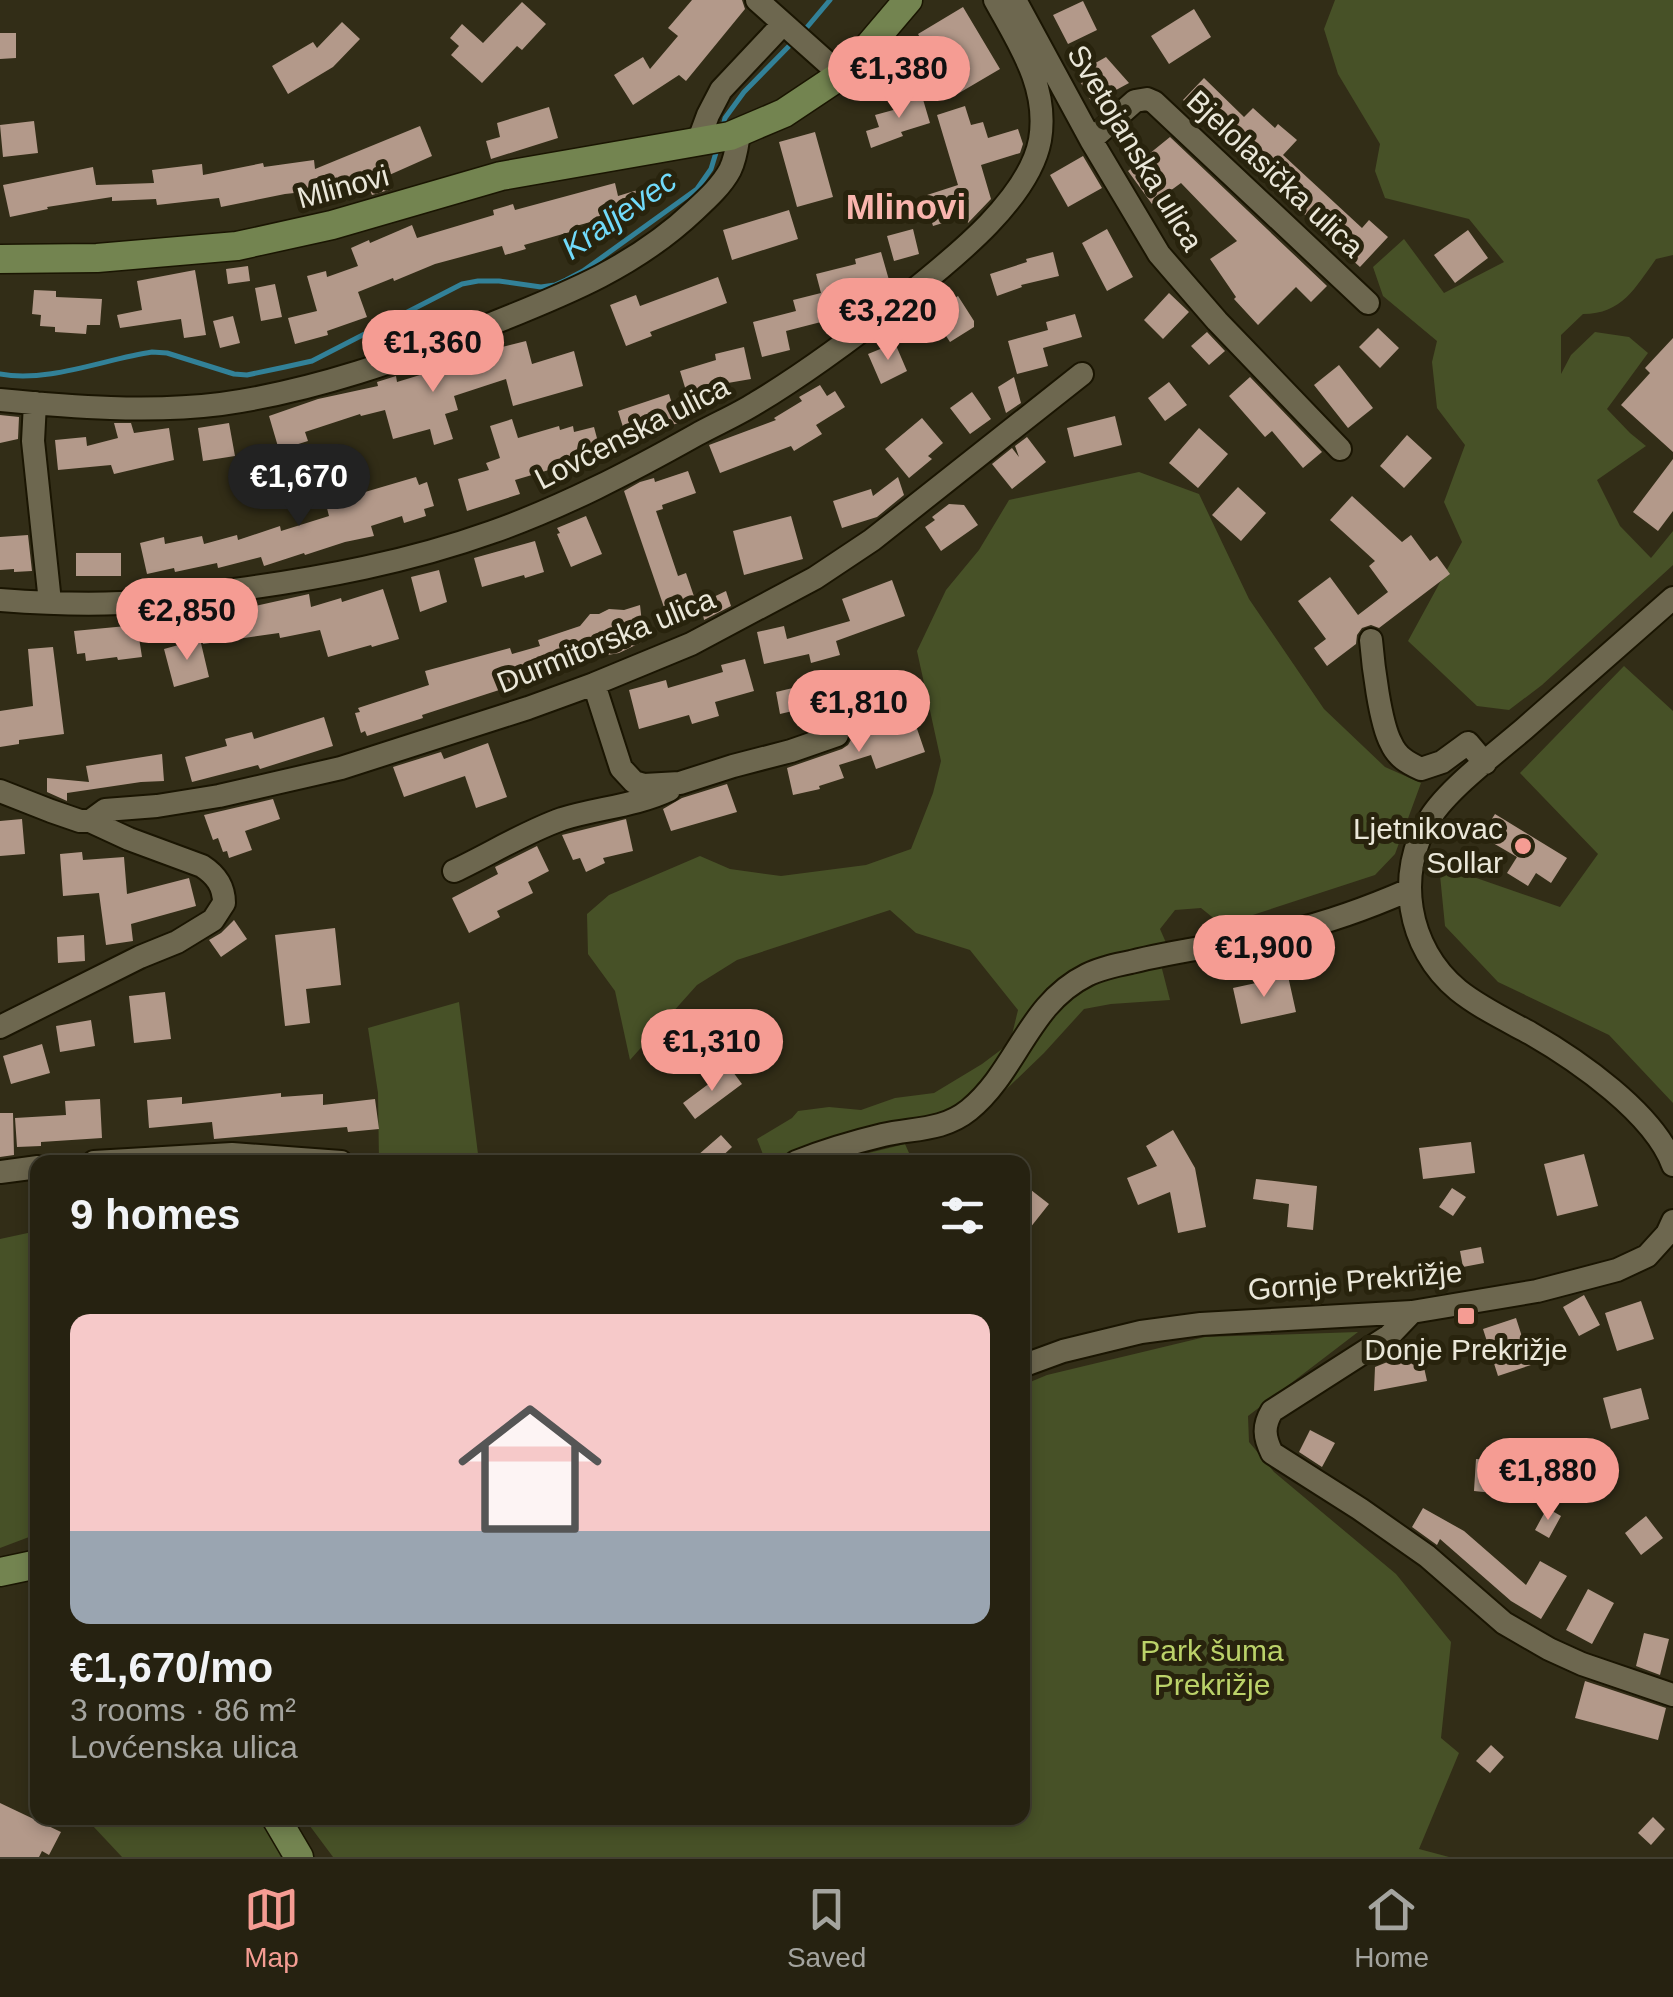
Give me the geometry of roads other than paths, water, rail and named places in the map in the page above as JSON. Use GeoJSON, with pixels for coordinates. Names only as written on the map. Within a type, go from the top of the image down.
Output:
{"type":"FeatureCollection","features":[{"type":"Feature","properties":{"kind":"main road","name":"Mlinovi"},"geometry":{"type":"LineString","coordinates":[[0,259],[138,256],[258,242],[502,176],[719,138],[784,114],[840,75],[908,0]]}},
{"type":"Feature","properties":{"kind":"main road"},"geometry":{"type":"LineString","coordinates":[[0,1572],[30,1566]]}},
{"type":"Feature","properties":{"kind":"main road"},"geometry":{"type":"LineString","coordinates":[[280,1825],[299,1857]]}},
{"type":"Feature","properties":{"kind":"street"},"geometry":{"type":"LineString","coordinates":[[757,0],[840,75]]}},
{"type":"Feature","properties":{"kind":"street","name":"Lovćenska ulica"},"geometry":{"type":"LineString","coordinates":[[0,600],[108,604],[163,599],[304,580],[400,560],[556,507],[630,472],[754,404],[925,282],[987,224],[1026,180],[1040,140],[1042,104],[1030,66],[995,0]]}},
{"type":"Feature","properties":{"kind":"street","name":"Svetojanska ulica"},"geometry":{"type":"LineString","coordinates":[[1015,0],[1159,254],[1228,333],[1340,449]]}},
{"type":"Feature","properties":{"kind":"street"},"geometry":{"type":"LineString","coordinates":[[0,400],[132,408],[256,398],[394,362],[576,290],[644,251],[685,219],[720,184],[736,155],[719,138],[713,103],[721,90],[792,31]]}},
{"type":"Feature","properties":{"kind":"street","name":"Bjelolasička ulica"},"geometry":{"type":"LineString","coordinates":[[1091,140],[1135,101],[1147,98],[1154,102],[1368,303]]}},
{"type":"Feature","properties":{"kind":"street","name":"Durmitorska ulica"},"geometry":{"type":"LineString","coordinates":[[90,821],[104,810],[233,793],[341,768],[528,708],[691,644],[815,578],[886,529],[1082,374]]}},
{"type":"Feature","properties":{"kind":"street"},"geometry":{"type":"LineString","coordinates":[[34,403],[33,442],[50,602]]}},
{"type":"Feature","properties":{"kind":"street"},"geometry":{"type":"LineString","coordinates":[[1673,598],[1485,763],[1432,815],[1419,840],[1409,890],[1410,909],[1434,965],[1458,990],[1599,1079],[1643,1120],[1667,1148],[1673,1165]]}},
{"type":"Feature","properties":{"kind":"street"},"geometry":{"type":"LineString","coordinates":[[1371,640],[1390,743],[1404,762],[1421,769],[1442,762],[1468,743],[1485,763]]}},
{"type":"Feature","properties":{"kind":"street"},"geometry":{"type":"LineString","coordinates":[[594,684],[626,776],[644,784],[680,782]]}},
{"type":"Feature","properties":{"kind":"street"},"geometry":{"type":"LineString","coordinates":[[454,870],[540,827],[652,797],[680,782],[838,735]]}},
{"type":"Feature","properties":{"kind":"street"},"geometry":{"type":"LineString","coordinates":[[0,791],[90,821],[210,871],[222,888],[224,903],[213,920],[177,942],[0,1027]]}},
{"type":"Feature","properties":{"kind":"street"},"geometry":{"type":"LineString","coordinates":[[815,1155],[886,1134],[942,1126],[956,1120],[990,1091],[1056,995],[1090,973],[1187,949],[1286,932],[1350,914],[1409,890]]}},
{"type":"Feature","properties":{"kind":"street"},"geometry":{"type":"LineString","coordinates":[[215,1155],[246,1155]]}},
{"type":"Feature","properties":{"kind":"street"},"geometry":{"type":"LineString","coordinates":[[0,1172],[30,1168]]}},
{"type":"Feature","properties":{"kind":"street","name":"Gornje Prekrižje"},"geometry":{"type":"LineString","coordinates":[[1030,1363],[1140,1332],[1201,1324],[1412,1312],[1537,1291],[1617,1270],[1646,1256],[1673,1221]]}},
{"type":"Feature","properties":{"kind":"street"},"geometry":{"type":"LineString","coordinates":[[1412,1312],[1388,1336],[1272,1411],[1265,1430],[1272,1452],[1427,1556],[1504,1623],[1582,1664],[1673,1695]]}},
{"type":"Feature","properties":{"kind":"waterway","name":"Kraljevec"},"geometry":{"type":"LineString","coordinates":[[803,32],[830,0]]}},
{"type":"Feature","properties":{"kind":"waterway","name":"Kraljevec"},"geometry":{"type":"LineString","coordinates":[[723,126],[744,92],[792,43]]}},
{"type":"Feature","properties":{"kind":"waterway","name":"Kraljevec"},"geometry":{"type":"LineString","coordinates":[[0,374],[57,373],[152,352],[247,375],[312,361],[462,284],[499,281],[555,285],[583,271],[697,189],[711,169],[718,146]]}},
{"type":"Feature","properties":{"kind":"place","name":"Ljetnikovac Sollar"},"geometry":{"type":"Point","coordinates":[1523,846]}},
{"type":"Feature","properties":{"kind":"place","name":"Donje Prekrižje"},"geometry":{"type":"Point","coordinates":[1466,1316]}},
{"type":"Feature","properties":{"kind":"district","name":"Mlinovi"},"geometry":{"type":"Point","coordinates":[906,207]}},
{"type":"Feature","properties":{"kind":"park label","name":"Park šuma Prekrižje"},"geometry":{"type":"Point","coordinates":[1212,1668]}}]}
